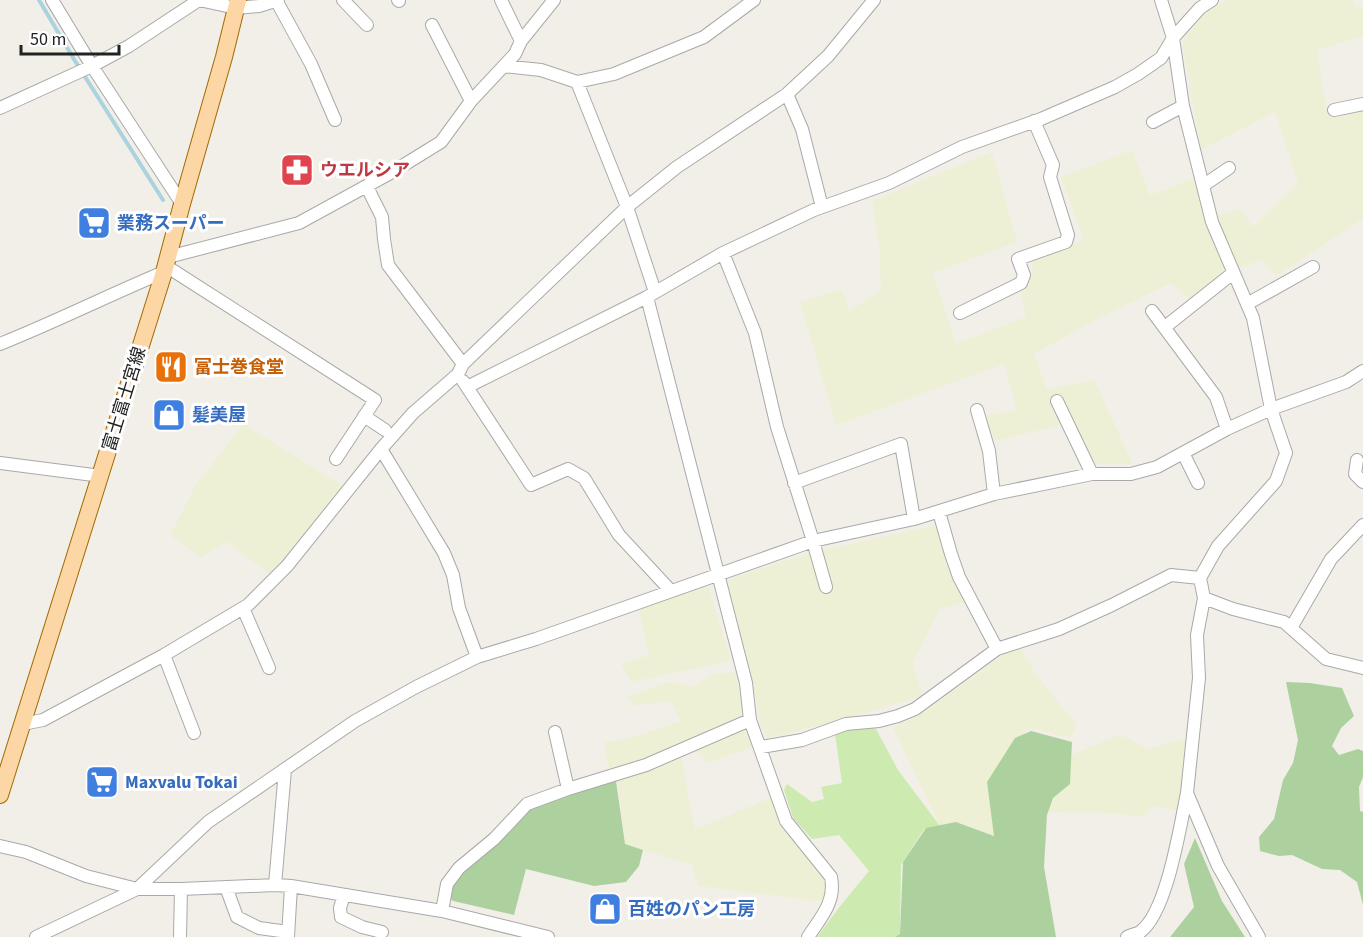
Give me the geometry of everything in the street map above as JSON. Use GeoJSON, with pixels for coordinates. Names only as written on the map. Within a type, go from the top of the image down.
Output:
{"type":"FeatureCollection","features":[{"type":"Feature","properties":{"kind":"main road","name":"富士富士宮線"},"geometry":{"type":"LineString","coordinates":[[0,795],[166,265],[237,4]]}},
{"type":"Feature","properties":{"kind":"street"},"geometry":{"type":"LineString","coordinates":[[52,0],[85,69],[182,204]]}},
{"type":"Feature","properties":{"kind":"street"},"geometry":{"type":"LineString","coordinates":[[1,106],[85,69],[129,46],[199,0],[259,6],[277,0],[311,64],[335,120]]}},
{"type":"Feature","properties":{"kind":"street"},"geometry":{"type":"LineString","coordinates":[[343,0],[367,25]]}},
{"type":"Feature","properties":{"kind":"street"},"geometry":{"type":"LineString","coordinates":[[501,0],[521,41]]}},
{"type":"Feature","properties":{"kind":"street"},"geometry":{"type":"LineString","coordinates":[[0,344],[70,315],[166,265],[299,223],[441,142],[471,101],[515,54],[521,41],[554,0]]}},
{"type":"Feature","properties":{"kind":"street"},"geometry":{"type":"LineString","coordinates":[[504,66],[541,70],[577,82],[614,74],[704,37],[754,0]]}},
{"type":"Feature","properties":{"kind":"street"},"geometry":{"type":"LineString","coordinates":[[23,724],[43,720],[164,655],[248,605],[287,566],[381,449],[413,413],[627,207],[677,167],[787,94],[828,56],[874,0]]}},
{"type":"Feature","properties":{"kind":"street"},"geometry":{"type":"LineString","coordinates":[[1127,937],[1140,932],[1153,916],[1167,886],[1187,793],[1199,678],[1197,635],[1204,598],[1200,578],[1218,546],[1276,481],[1286,453],[1271,410],[1253,318],[1212,222],[1183,106],[1173,38],[1161,0]]}},
{"type":"Feature","properties":{"kind":"street"},"geometry":{"type":"LineString","coordinates":[[467,387],[651,295],[723,253],[822,207],[889,183],[962,147],[1034,121],[1115,87],[1161,58],[1173,38],[1200,8],[1212,0]]}},
{"type":"Feature","properties":{"kind":"street"},"geometry":{"type":"LineString","coordinates":[[432,26],[471,101]]}},
{"type":"Feature","properties":{"kind":"street"},"geometry":{"type":"LineString","coordinates":[[577,82],[627,207],[651,295],[746,683],[750,720],[786,821],[831,877],[833,889],[829,904],[808,937]]}},
{"type":"Feature","properties":{"kind":"street"},"geometry":{"type":"LineString","coordinates":[[787,94],[802,129],[822,207]]}},
{"type":"Feature","properties":{"kind":"street"},"geometry":{"type":"LineString","coordinates":[[1334,110],[1363,104]]}},
{"type":"Feature","properties":{"kind":"street"},"geometry":{"type":"LineString","coordinates":[[1154,122],[1183,106]]}},
{"type":"Feature","properties":{"kind":"street"},"geometry":{"type":"LineString","coordinates":[[960,313],[1020,283],[1024,275],[1018,259],[1066,242],[1068,235],[1050,177],[1053,165],[1034,121]]}},
{"type":"Feature","properties":{"kind":"street"},"geometry":{"type":"LineString","coordinates":[[1204,185],[1228,168]]}},
{"type":"Feature","properties":{"kind":"street"},"geometry":{"type":"LineString","coordinates":[[367,186],[382,217],[388,265],[460,369],[467,387],[531,485],[568,469],[584,478],[619,535],[670,590]]}},
{"type":"Feature","properties":{"kind":"street"},"geometry":{"type":"LineString","coordinates":[[723,253],[755,333],[777,427],[826,587]]}},
{"type":"Feature","properties":{"kind":"street"},"geometry":{"type":"LineString","coordinates":[[166,265],[375,400],[336,459]]}},
{"type":"Feature","properties":{"kind":"street"},"geometry":{"type":"LineString","coordinates":[[1248,304],[1313,267]]}},
{"type":"Feature","properties":{"kind":"street"},"geometry":{"type":"LineString","coordinates":[[1165,327],[1233,273]]}},
{"type":"Feature","properties":{"kind":"street"},"geometry":{"type":"LineString","coordinates":[[1152,311],[1216,397],[1227,429]]}},
{"type":"Feature","properties":{"kind":"street"},"geometry":{"type":"LineString","coordinates":[[36,937],[137,889],[208,822],[355,721],[477,657],[536,639],[813,541],[914,519],[994,494],[1092,474],[1131,474],[1157,467],[1227,429],[1346,381],[1363,371]]}},
{"type":"Feature","properties":{"kind":"street"},"geometry":{"type":"LineString","coordinates":[[1057,401],[1092,474]]}},
{"type":"Feature","properties":{"kind":"street"},"geometry":{"type":"LineString","coordinates":[[977,410],[989,451],[994,494]]}},
{"type":"Feature","properties":{"kind":"street"},"geometry":{"type":"LineString","coordinates":[[364,416],[385,430]]}},
{"type":"Feature","properties":{"kind":"street"},"geometry":{"type":"LineString","coordinates":[[794,483],[901,444],[914,519]]}},
{"type":"Feature","properties":{"kind":"street"},"geometry":{"type":"LineString","coordinates":[[381,449],[444,553],[453,575],[459,608],[477,657]]}},
{"type":"Feature","properties":{"kind":"street"},"geometry":{"type":"LineString","coordinates":[[1183,453],[1198,483]]}},
{"type":"Feature","properties":{"kind":"street"},"geometry":{"type":"LineString","coordinates":[[1357,460],[1355,474],[1363,482]]}},
{"type":"Feature","properties":{"kind":"street"},"geometry":{"type":"LineString","coordinates":[[0,463],[100,476]]}},
{"type":"Feature","properties":{"kind":"street"},"geometry":{"type":"LineString","coordinates":[[939,512],[959,577],[997,649]]}},
{"type":"Feature","properties":{"kind":"street"},"geometry":{"type":"LineString","coordinates":[[1291,628],[1331,559],[1363,525]]}},
{"type":"Feature","properties":{"kind":"street"},"geometry":{"type":"LineString","coordinates":[[761,747],[802,740],[846,724],[879,721],[915,709],[997,649],[1059,629],[1171,575],[1200,578]]}},
{"type":"Feature","properties":{"kind":"street"},"geometry":{"type":"LineString","coordinates":[[1204,598],[1233,609],[1284,622],[1326,659],[1363,668]]}},
{"type":"Feature","properties":{"kind":"street"},"geometry":{"type":"LineString","coordinates":[[243,608],[269,668]]}},
{"type":"Feature","properties":{"kind":"street"},"geometry":{"type":"LineString","coordinates":[[164,655],[194,733]]}},
{"type":"Feature","properties":{"kind":"street"},"geometry":{"type":"LineString","coordinates":[[442,911],[447,884],[459,868],[494,839],[527,804],[646,765],[750,720]]}},
{"type":"Feature","properties":{"kind":"street"},"geometry":{"type":"LineString","coordinates":[[555,732],[568,789]]}},
{"type":"Feature","properties":{"kind":"street"},"geometry":{"type":"LineString","coordinates":[[274,885],[285,770]]}},
{"type":"Feature","properties":{"kind":"street"},"geometry":{"type":"LineString","coordinates":[[1187,793],[1218,866],[1258,937]]}},
{"type":"Feature","properties":{"kind":"street"},"geometry":{"type":"LineString","coordinates":[[0,846],[26,852],[86,876],[137,889],[291,886],[442,911],[544,937]]}},
{"type":"Feature","properties":{"kind":"street"},"geometry":{"type":"LineString","coordinates":[[226,887],[237,917],[259,928],[288,934],[291,886]]}},
{"type":"Feature","properties":{"kind":"street"},"geometry":{"type":"LineString","coordinates":[[180,937],[181,889]]}},
{"type":"Feature","properties":{"kind":"street"},"geometry":{"type":"LineString","coordinates":[[344,895],[340,908],[341,917],[362,927],[382,932]]}},
{"type":"Feature","properties":{"kind":"green space"},"geometry":{"type":"Polygon","coordinates":[[[1226,0],[1353,0],[1355,7],[1363,6],[1363,36],[1317,50],[1327,111],[1363,106],[1363,219],[1276,276],[1261,260],[1238,269],[1224,244],[1217,216],[1241,209],[1253,227],[1298,183],[1275,112],[1201,150],[1182,42],[1206,12],[1226,0]]]}},
{"type":"Feature","properties":{"kind":"green space"},"geometry":{"type":"Polygon","coordinates":[[[1132,150],[1150,195],[1193,179],[1228,272],[1189,299],[1171,283],[1103,316],[1034,354],[1047,389],[1094,380],[1133,464],[1087,464],[1061,425],[995,441],[985,415],[1017,411],[1004,364],[836,425],[800,302],[842,289],[849,311],[881,291],[879,246],[872,201],[992,152],[1017,242],[933,273],[956,344],[1026,317],[1020,288],[1031,281],[1034,257],[1084,240],[1061,177],[1132,150]]]}},
{"type":"Feature","properties":{"kind":"green space"},"geometry":{"type":"Polygon","coordinates":[[[243,424],[344,487],[281,566],[271,575],[226,542],[201,558],[170,535],[195,486],[243,424]]]}},
{"type":"Feature","properties":{"kind":"green space"},"geometry":{"type":"Polygon","coordinates":[[[936,525],[954,580],[966,602],[940,609],[913,664],[923,696],[767,738],[760,723],[726,580],[813,552],[936,525]]]}},
{"type":"Feature","properties":{"kind":"green space"},"geometry":{"type":"Polygon","coordinates":[[[708,586],[731,661],[631,682],[621,664],[649,655],[638,607],[708,586]]]}},
{"type":"Feature","properties":{"kind":"green space"},"geometry":{"type":"Polygon","coordinates":[[[1018,644],[1037,676],[1077,725],[1070,738],[1030,728],[1014,741],[995,836],[956,822],[940,826],[893,727],[917,717],[1018,644]]]}},
{"type":"Feature","properties":{"kind":"green space"},"geometry":{"type":"Polygon","coordinates":[[[736,672],[753,747],[707,763],[695,750],[611,776],[605,754],[605,742],[627,739],[681,721],[671,701],[634,706],[627,697],[668,682],[693,686],[714,674],[736,672]]]}},
{"type":"Feature","properties":{"kind":"green space"},"geometry":{"type":"Polygon","coordinates":[[[1286,682],[1342,688],[1354,716],[1341,728],[1332,746],[1339,755],[1358,749],[1363,751],[1363,777],[1359,787],[1360,811],[1363,812],[1363,905],[1357,882],[1340,870],[1322,869],[1292,855],[1279,856],[1260,851],[1259,837],[1274,819],[1283,780],[1293,763],[1298,740],[1286,682]]]}},
{"type":"Feature","properties":{"kind":"green space"},"geometry":{"type":"Polygon","coordinates":[[[858,726],[875,727],[898,770],[940,826],[924,829],[901,865],[900,934],[895,937],[817,937],[869,871],[839,835],[812,839],[793,818],[784,790],[787,784],[812,802],[824,799],[821,787],[842,783],[835,734],[858,726]]]}},
{"type":"Feature","properties":{"kind":"green space"},"geometry":{"type":"Polygon","coordinates":[[[1031,731],[1072,742],[1070,784],[1053,798],[1047,815],[1044,867],[1056,937],[895,937],[900,934],[903,862],[926,828],[956,822],[994,836],[987,782],[1015,738],[1031,731]]]}},
{"type":"Feature","properties":{"kind":"green space"},"geometry":{"type":"Polygon","coordinates":[[[1119,735],[1148,749],[1191,737],[1182,811],[1151,806],[1144,817],[1112,813],[1048,812],[1053,798],[1069,785],[1071,755],[1119,735]]]}},
{"type":"Feature","properties":{"kind":"green space"},"geometry":{"type":"Polygon","coordinates":[[[681,754],[695,829],[771,798],[785,832],[826,875],[825,902],[698,886],[692,865],[625,845],[617,778],[681,754]]]}},
{"type":"Feature","properties":{"kind":"green space"},"geometry":{"type":"Polygon","coordinates":[[[616,781],[625,844],[643,850],[639,866],[626,882],[594,886],[526,869],[514,915],[453,901],[449,898],[451,886],[471,863],[529,808],[616,781]]]}},
{"type":"Feature","properties":{"kind":"green space"},"geometry":{"type":"Polygon","coordinates":[[[1195,838],[1222,901],[1245,937],[1170,937],[1194,907],[1184,864],[1195,838]]]}},
{"type":"Feature","properties":{"kind":"waterway"},"geometry":{"type":"LineString","coordinates":[[39,0],[163,200]]}},
{"type":"Feature","properties":{"kind":"place","name":"ウエルシア"},"geometry":{"type":"Point","coordinates":[297,170]}},
{"type":"Feature","properties":{"kind":"place","name":"業務スーパー"},"geometry":{"type":"Point","coordinates":[94,223]}},
{"type":"Feature","properties":{"kind":"place","name":"富士巻食堂"},"geometry":{"type":"Point","coordinates":[171,367]}},
{"type":"Feature","properties":{"kind":"place","name":"髪美屋"},"geometry":{"type":"Point","coordinates":[169,415]}},
{"type":"Feature","properties":{"kind":"place","name":"Maxvalu Tokai"},"geometry":{"type":"Point","coordinates":[102,782]}},
{"type":"Feature","properties":{"kind":"place","name":"百姓のパン工房"},"geometry":{"type":"Point","coordinates":[605,909]}}]}
